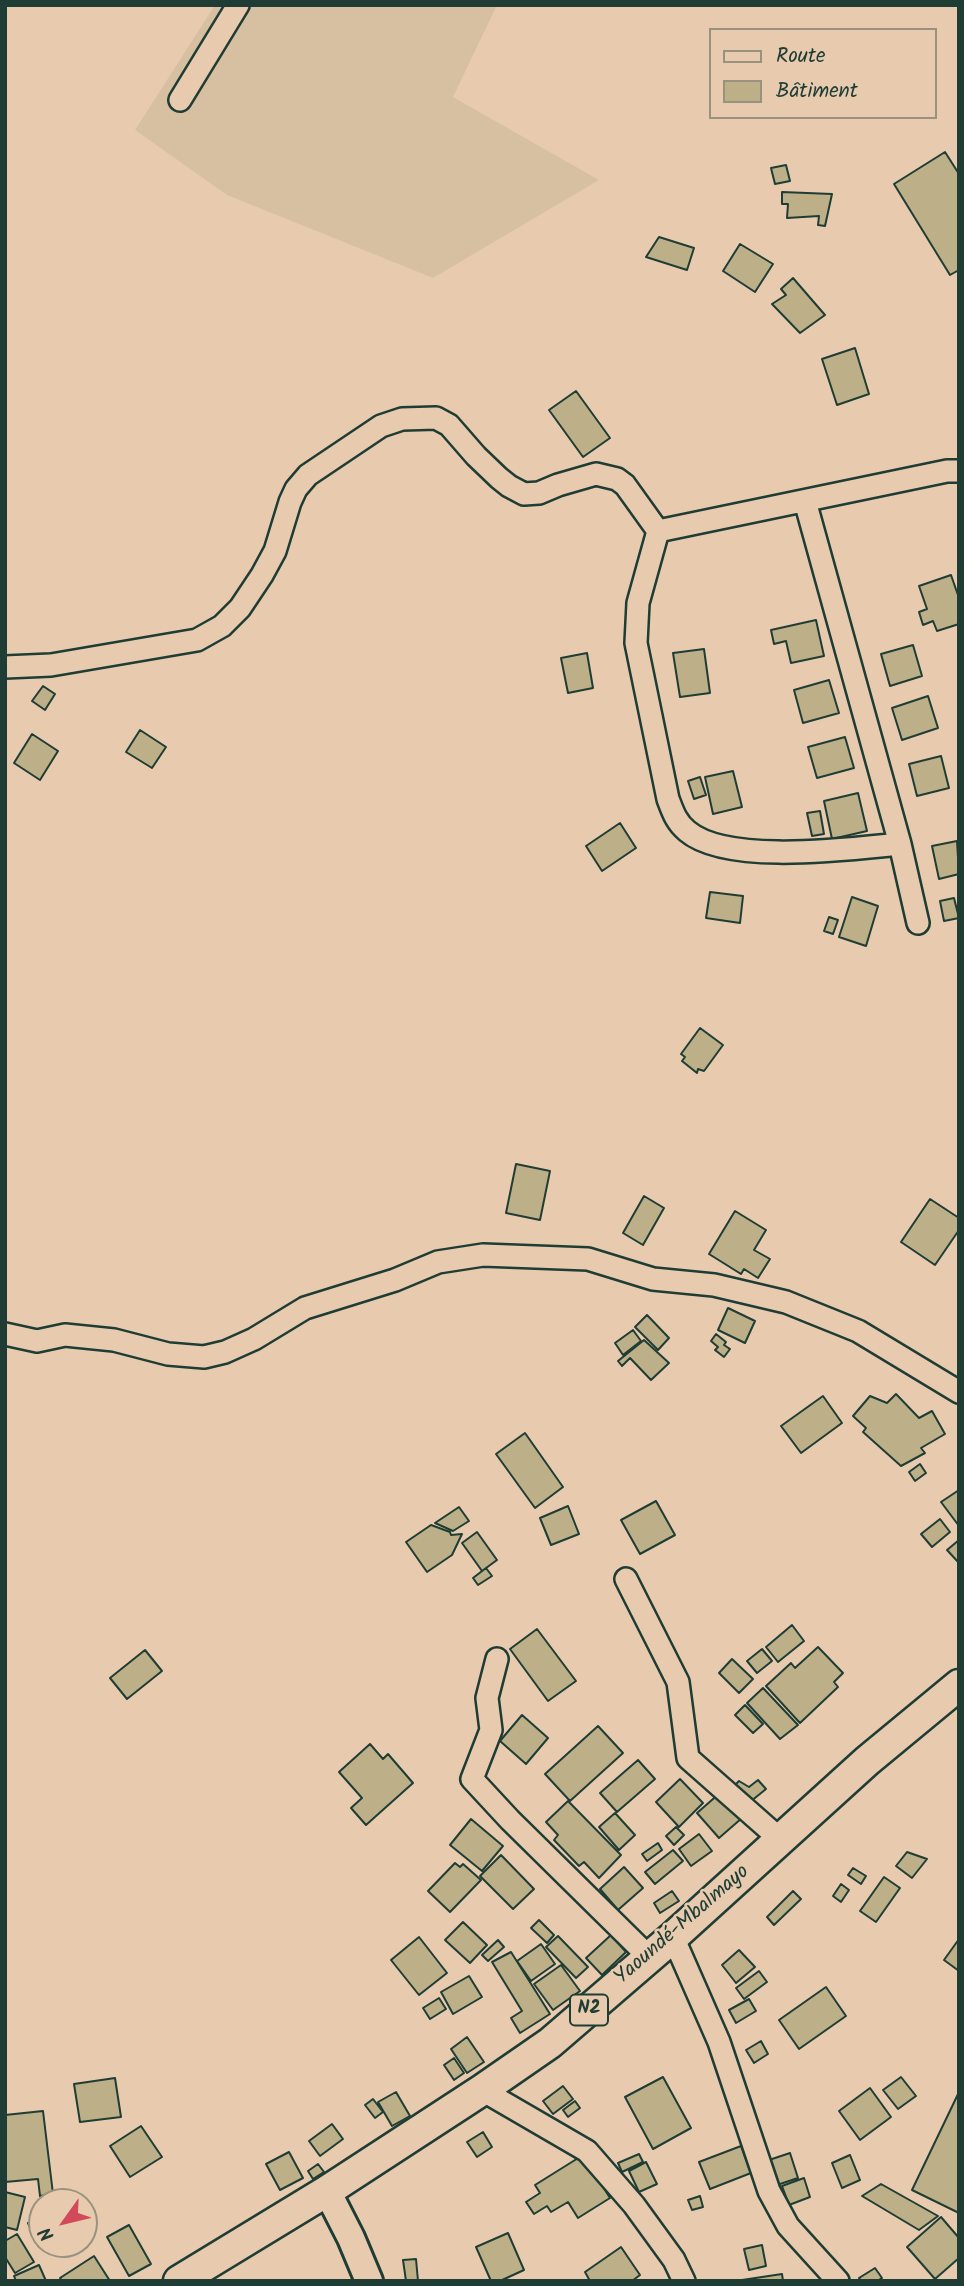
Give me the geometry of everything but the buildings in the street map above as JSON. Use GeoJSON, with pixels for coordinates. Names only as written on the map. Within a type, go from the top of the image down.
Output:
{"type":"FeatureCollection","features":[{"type":"Feature","properties":{"kind":"highway","name":"Yaoundé-Mbalmayo"},"geometry":{"type":"LineString","coordinates":[[179,2281],[327,2192],[550,2043],[673,1937],[867,1762],[959,1685]]}},
{"type":"Feature","properties":{"kind":"main road"},"geometry":{"type":"LineString","coordinates":[[327,2192],[369,2281]]}},
{"type":"Feature","properties":{"kind":"street"},"geometry":{"type":"LineString","coordinates":[[180,100],[238,5]]}},
{"type":"Feature","properties":{"kind":"street"},"geometry":{"type":"LineString","coordinates":[[5,667],[51,665],[197,640],[222,626],[240,608],[262,575],[275,551],[290,502],[308,475],[382,426],[402,419],[436,418],[449,425],[509,486],[524,494],[539,493],[596,474],[617,479],[625,485],[657,531],[638,603],[636,643],[668,799],[677,821],[690,834],[716,846],[760,852],[837,850],[900,844]]}},
{"type":"Feature","properties":{"kind":"street"},"geometry":{"type":"LineString","coordinates":[[657,531],[947,471],[959,471]]}},
{"type":"Feature","properties":{"kind":"street"},"geometry":{"type":"LineString","coordinates":[[804,501],[900,844],[918,923]]}},
{"type":"Feature","properties":{"kind":"street"},"geometry":{"type":"LineString","coordinates":[[5,1335],[37,1341],[65,1335],[114,1340],[168,1354],[204,1357],[225,1352],[254,1339],[305,1308],[395,1280],[439,1262],[483,1255],[588,1259],[653,1279],[714,1285],[786,1302],[858,1331],[959,1392]]}},
{"type":"Feature","properties":{"kind":"street"},"geometry":{"type":"LineString","coordinates":[[626,1579],[678,1682],[688,1759],[781,1840]]}},
{"type":"Feature","properties":{"kind":"street"},"geometry":{"type":"LineString","coordinates":[[497,1659],[488,1698],[491,1730],[472,1779],[649,1957]]}},
{"type":"Feature","properties":{"kind":"street"},"geometry":{"type":"LineString","coordinates":[[673,1937],[719,2042],[769,2192],[788,2227],[838,2281]]}},
{"type":"Feature","properties":{"kind":"street"},"geometry":{"type":"LineString","coordinates":[[482,2090],[587,2151],[635,2206],[674,2260],[684,2281]]}},
{"type":"Feature","properties":{"kind":"shaded area"},"geometry":{"type":"Polygon","coordinates":[[[215,5],[497,5],[453,97],[599,180],[433,278],[227,195],[135,130],[215,5]]]}}]}
